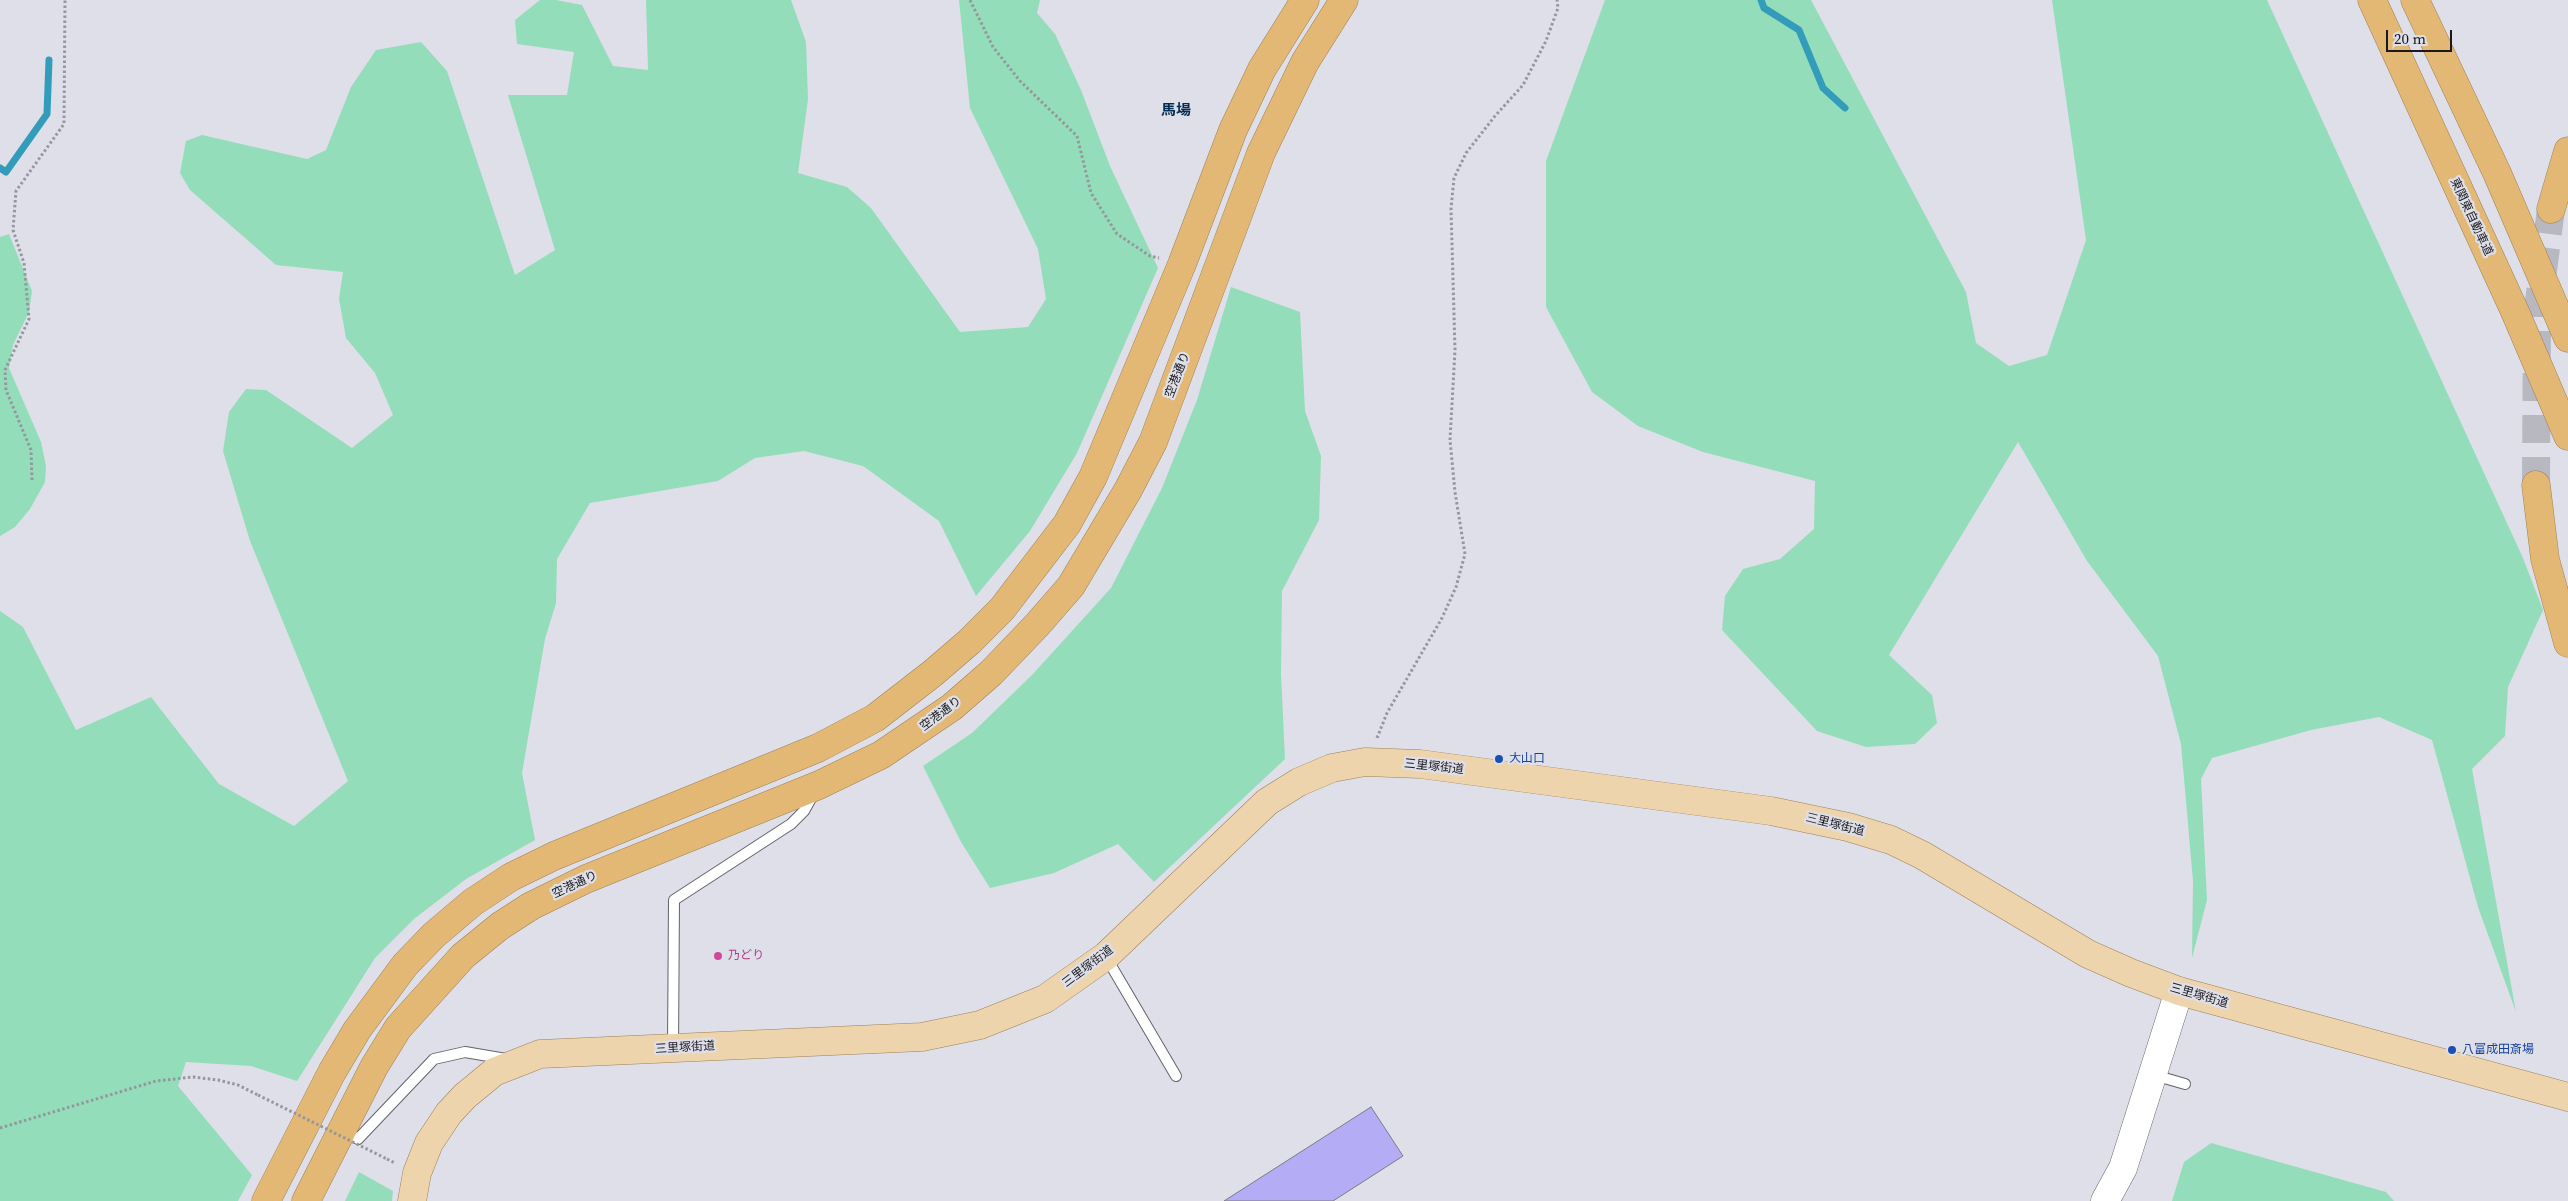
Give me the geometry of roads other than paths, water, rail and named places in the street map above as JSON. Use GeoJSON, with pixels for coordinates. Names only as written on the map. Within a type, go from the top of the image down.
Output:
{"type":"FeatureCollection","features":[{"type":"Feature","properties":{"kind":"highway"},"geometry":{"type":"LineString","coordinates":[[266,1201],[332,1072],[357,1030],[405,965],[434,934],[473,902],[511,877],[554,856],[818,748],[875,718],[933,673],[969,642],[1002,609],[1067,524],[1093,477],[1182,264],[1242,112],[1262,69],[1305,0]]}},
{"type":"Feature","properties":{"kind":"highway","name":"空港通り"},"geometry":{"type":"LineString","coordinates":[[306,1201],[342,1130],[398,1028],[463,956],[500,926],[531,906],[586,879],[819,785],[881,755],[952,707],[992,673],[1071,586],[1128,490],[1153,442],[1261,153],[1305,62],[1344,0]]}},
{"type":"Feature","properties":{"kind":"highway","name":"東関東自動車道"},"geometry":{"type":"LineString","coordinates":[[2372,0],[2516,314],[2568,436]]}},
{"type":"Feature","properties":{"kind":"highway"},"geometry":{"type":"LineString","coordinates":[[2415,0],[2497,173],[2568,338]]}},
{"type":"Feature","properties":{"kind":"highway"},"geometry":{"type":"LineString","coordinates":[[2552,209],[2568,151]]}},
{"type":"Feature","properties":{"kind":"highway"},"geometry":{"type":"LineString","coordinates":[[2536,484],[2544,559],[2568,643]]}},
{"type":"Feature","properties":{"kind":"main road","name":"三里塚街道"},"geometry":{"type":"LineString","coordinates":[[412,1201],[417,1173],[429,1143],[450,1113],[465,1096],[494,1072],[540,1054],[922,1036],[980,1025],[1044,999],[1106,956],[1267,802],[1299,782],[1332,768],[1365,762],[1420,764],[1468,770],[1771,811],[1848,827],[1891,840],[1922,855],[2088,954],[2179,991],[2568,1097]]}},
{"type":"Feature","properties":{"kind":"street"},"geometry":{"type":"LineString","coordinates":[[2105,1201],[2123,1168],[2179,991]]}},
{"type":"Feature","properties":{"kind":"lane"},"geometry":{"type":"LineString","coordinates":[[673,1048],[674,900],[791,824],[804,811],[819,785]]}},
{"type":"Feature","properties":{"kind":"lane"},"geometry":{"type":"LineString","coordinates":[[1106,956],[1176,1076]]}},
{"type":"Feature","properties":{"kind":"lane"},"geometry":{"type":"LineString","coordinates":[[342,1130],[358,1139],[434,1059],[465,1052],[519,1062]]}},
{"type":"Feature","properties":{"kind":"lane"},"geometry":{"type":"LineString","coordinates":[[2153,1075],[2185,1084]]}},
{"type":"Feature","properties":{"kind":"waterway"},"geometry":{"type":"LineString","coordinates":[[1761,0],[1764,8],[1799,30],[1823,88],[1845,108]]}},
{"type":"Feature","properties":{"kind":"waterway"},"geometry":{"type":"LineString","coordinates":[[0,168],[6,172],[47,114],[49,60]]}},
{"type":"Feature","properties":{"kind":"tunnel"},"geometry":{"type":"LineString","coordinates":[[2536,485],[2537,316],[2551,209]]}},
{"type":"Feature","properties":{"kind":"place","name":"大山口"},"geometry":{"type":"Point","coordinates":[1499,759]}},
{"type":"Feature","properties":{"kind":"place","name":"乃どり"},"geometry":{"type":"Point","coordinates":[718,956]}},
{"type":"Feature","properties":{"kind":"place","name":"八富成田斎場"},"geometry":{"type":"Point","coordinates":[2452,1050]}},
{"type":"Feature","properties":{"kind":"district","name":"馬場"},"geometry":{"type":"Point","coordinates":[1176,111]}}]}
